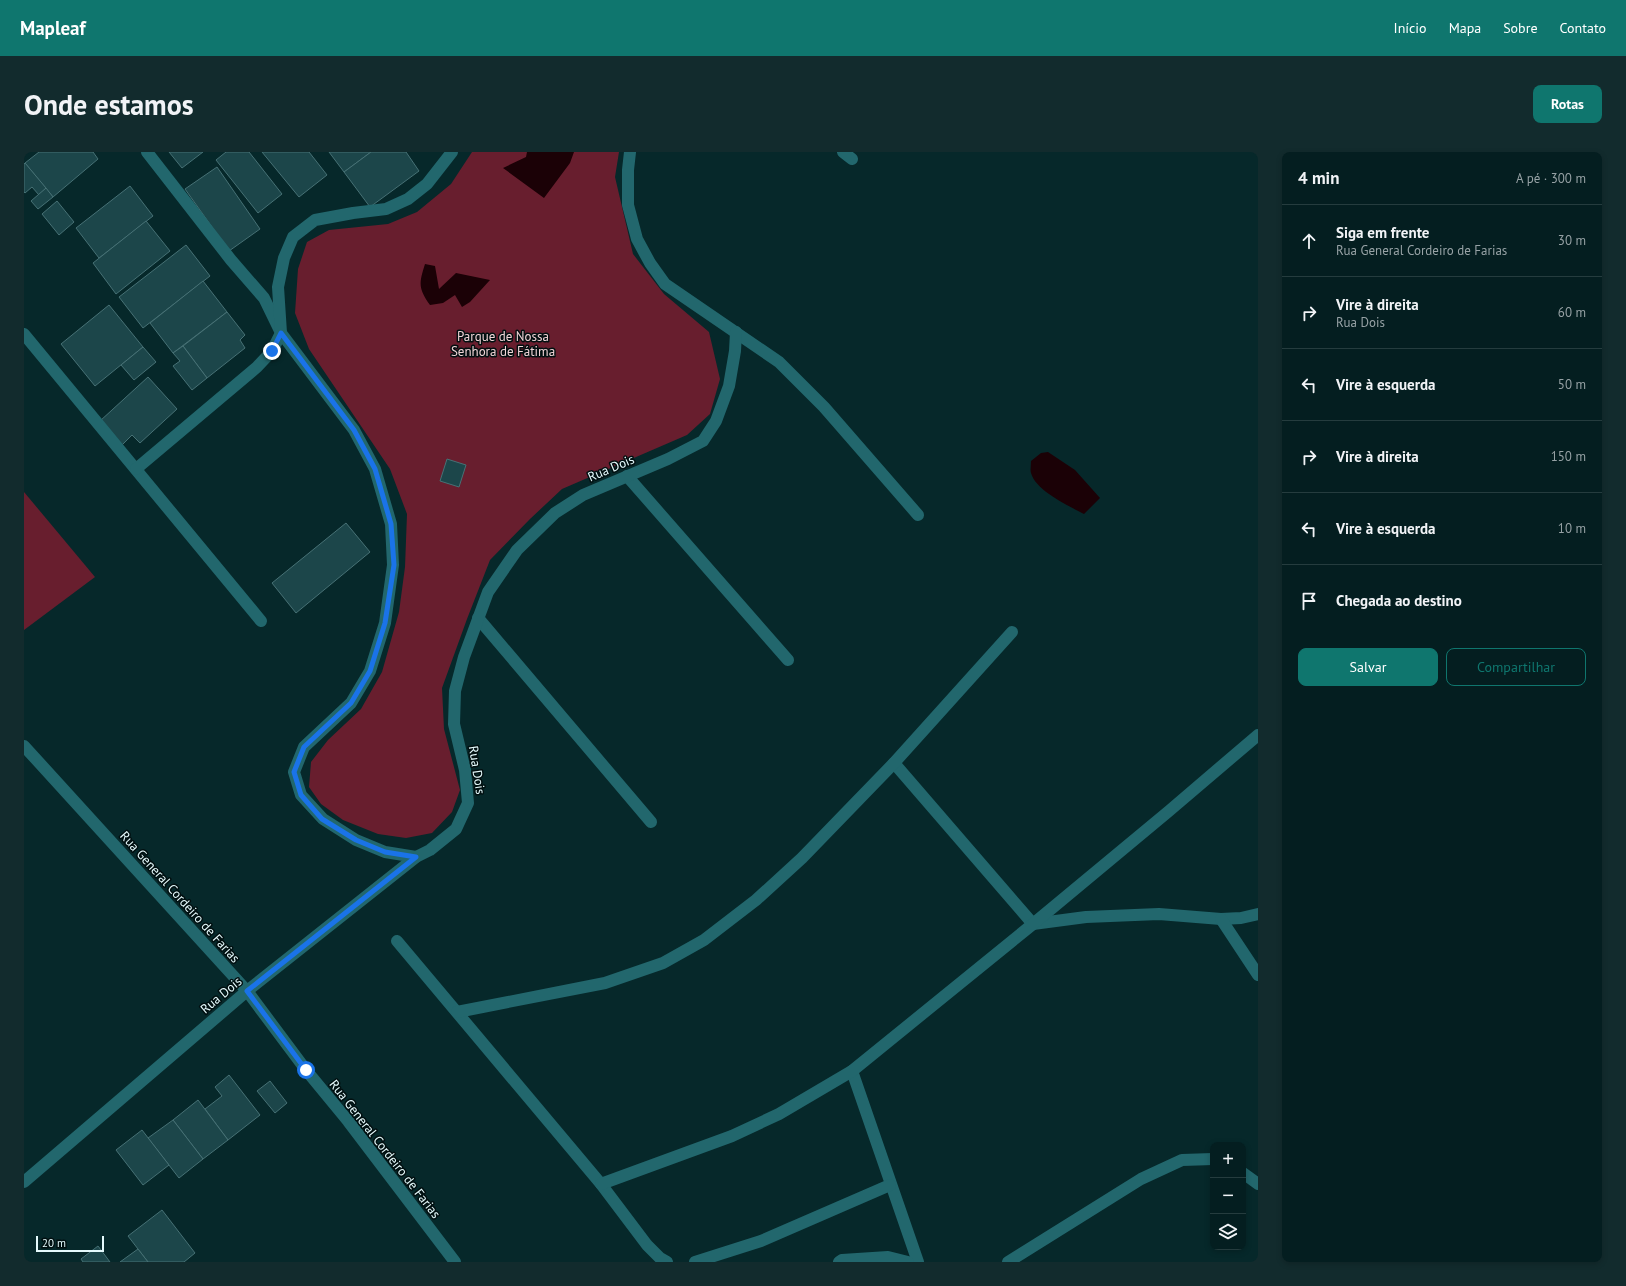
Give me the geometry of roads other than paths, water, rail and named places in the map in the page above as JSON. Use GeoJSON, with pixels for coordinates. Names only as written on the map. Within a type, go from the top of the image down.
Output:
{"type":"FeatureCollection","features":[{"type":"Feature","properties":{"kind":"street"},"geometry":{"type":"LineString","coordinates":[[147,152],[231,260],[264,298],[281,333],[354,430],[375,469],[391,524],[394,565],[385,623],[370,671],[351,703],[304,747],[294,772],[301,795],[322,819],[356,840],[385,852],[416,857]]}},
{"type":"Feature","properties":{"kind":"street"},"geometry":{"type":"LineString","coordinates":[[630,152],[628,170],[628,206],[637,239],[650,263],[665,284],[779,362],[824,407],[918,515]]}},
{"type":"Feature","properties":{"kind":"street"},"geometry":{"type":"LineString","coordinates":[[136,469],[258,367],[272,351],[281,333],[278,287],[284,258],[293,237],[315,220],[386,208],[408,199],[427,184],[448,154]]}},
{"type":"Feature","properties":{"kind":"street","name":"Rua Dois"},"geometry":{"type":"LineString","coordinates":[[24,1182],[247,991],[416,857],[430,850],[456,829],[468,803],[465,770],[454,724],[455,691],[464,658],[488,592],[518,550],[555,513],[583,496],[668,459],[703,441],[716,421],[729,386],[735,351],[736,332]]}},
{"type":"Feature","properties":{"kind":"street"},"geometry":{"type":"LineString","coordinates":[[24,334],[261,621]]}},
{"type":"Feature","properties":{"kind":"street"},"geometry":{"type":"LineString","coordinates":[[627,476],[788,660]]}},
{"type":"Feature","properties":{"kind":"street"},"geometry":{"type":"LineString","coordinates":[[478,618],[651,822]]}},
{"type":"Feature","properties":{"kind":"street"},"geometry":{"type":"LineString","coordinates":[[457,1012],[605,983],[663,963],[704,940],[756,900],[802,858],[894,763],[1012,632]]}},
{"type":"Feature","properties":{"kind":"street"},"geometry":{"type":"LineString","coordinates":[[601,1184],[732,1136],[779,1114],[852,1071],[1170,811],[1258,736]]}},
{"type":"Feature","properties":{"kind":"street","name":"Rua General Cordeiro de Farias"},"geometry":{"type":"LineString","coordinates":[[24,746],[247,991],[306,1070],[348,1121],[455,1262]]}},
{"type":"Feature","properties":{"kind":"street"},"geometry":{"type":"LineString","coordinates":[[894,763],[1033,924]]}},
{"type":"Feature","properties":{"kind":"street"},"geometry":{"type":"LineString","coordinates":[[1033,924],[1086,917],[1159,914],[1221,919],[1241,918],[1258,914]]}},
{"type":"Feature","properties":{"kind":"street"},"geometry":{"type":"LineString","coordinates":[[1221,919],[1258,975]]}},
{"type":"Feature","properties":{"kind":"street"},"geometry":{"type":"LineString","coordinates":[[398,941],[601,1184],[647,1245],[660,1258],[667,1262]]}},
{"type":"Feature","properties":{"kind":"street"},"geometry":{"type":"LineString","coordinates":[[852,1071],[890,1185],[918,1262]]}},
{"type":"Feature","properties":{"kind":"street"},"geometry":{"type":"LineString","coordinates":[[1008,1262],[1141,1179],[1182,1160],[1210,1159]]}},
{"type":"Feature","properties":{"kind":"street"},"geometry":{"type":"LineString","coordinates":[[1246,1175],[1258,1184]]}},
{"type":"Feature","properties":{"kind":"street"},"geometry":{"type":"LineString","coordinates":[[695,1262],[761,1241],[890,1185]]}},
{"type":"Feature","properties":{"kind":"street"},"geometry":{"type":"LineString","coordinates":[[839,1262],[842,1260],[888,1257],[908,1262]]}},
{"type":"Feature","properties":{"kind":"park label","name":"Parque de Nossa Senhora de Fátima"},"geometry":{"type":"Point","coordinates":[503,344]}}]}
